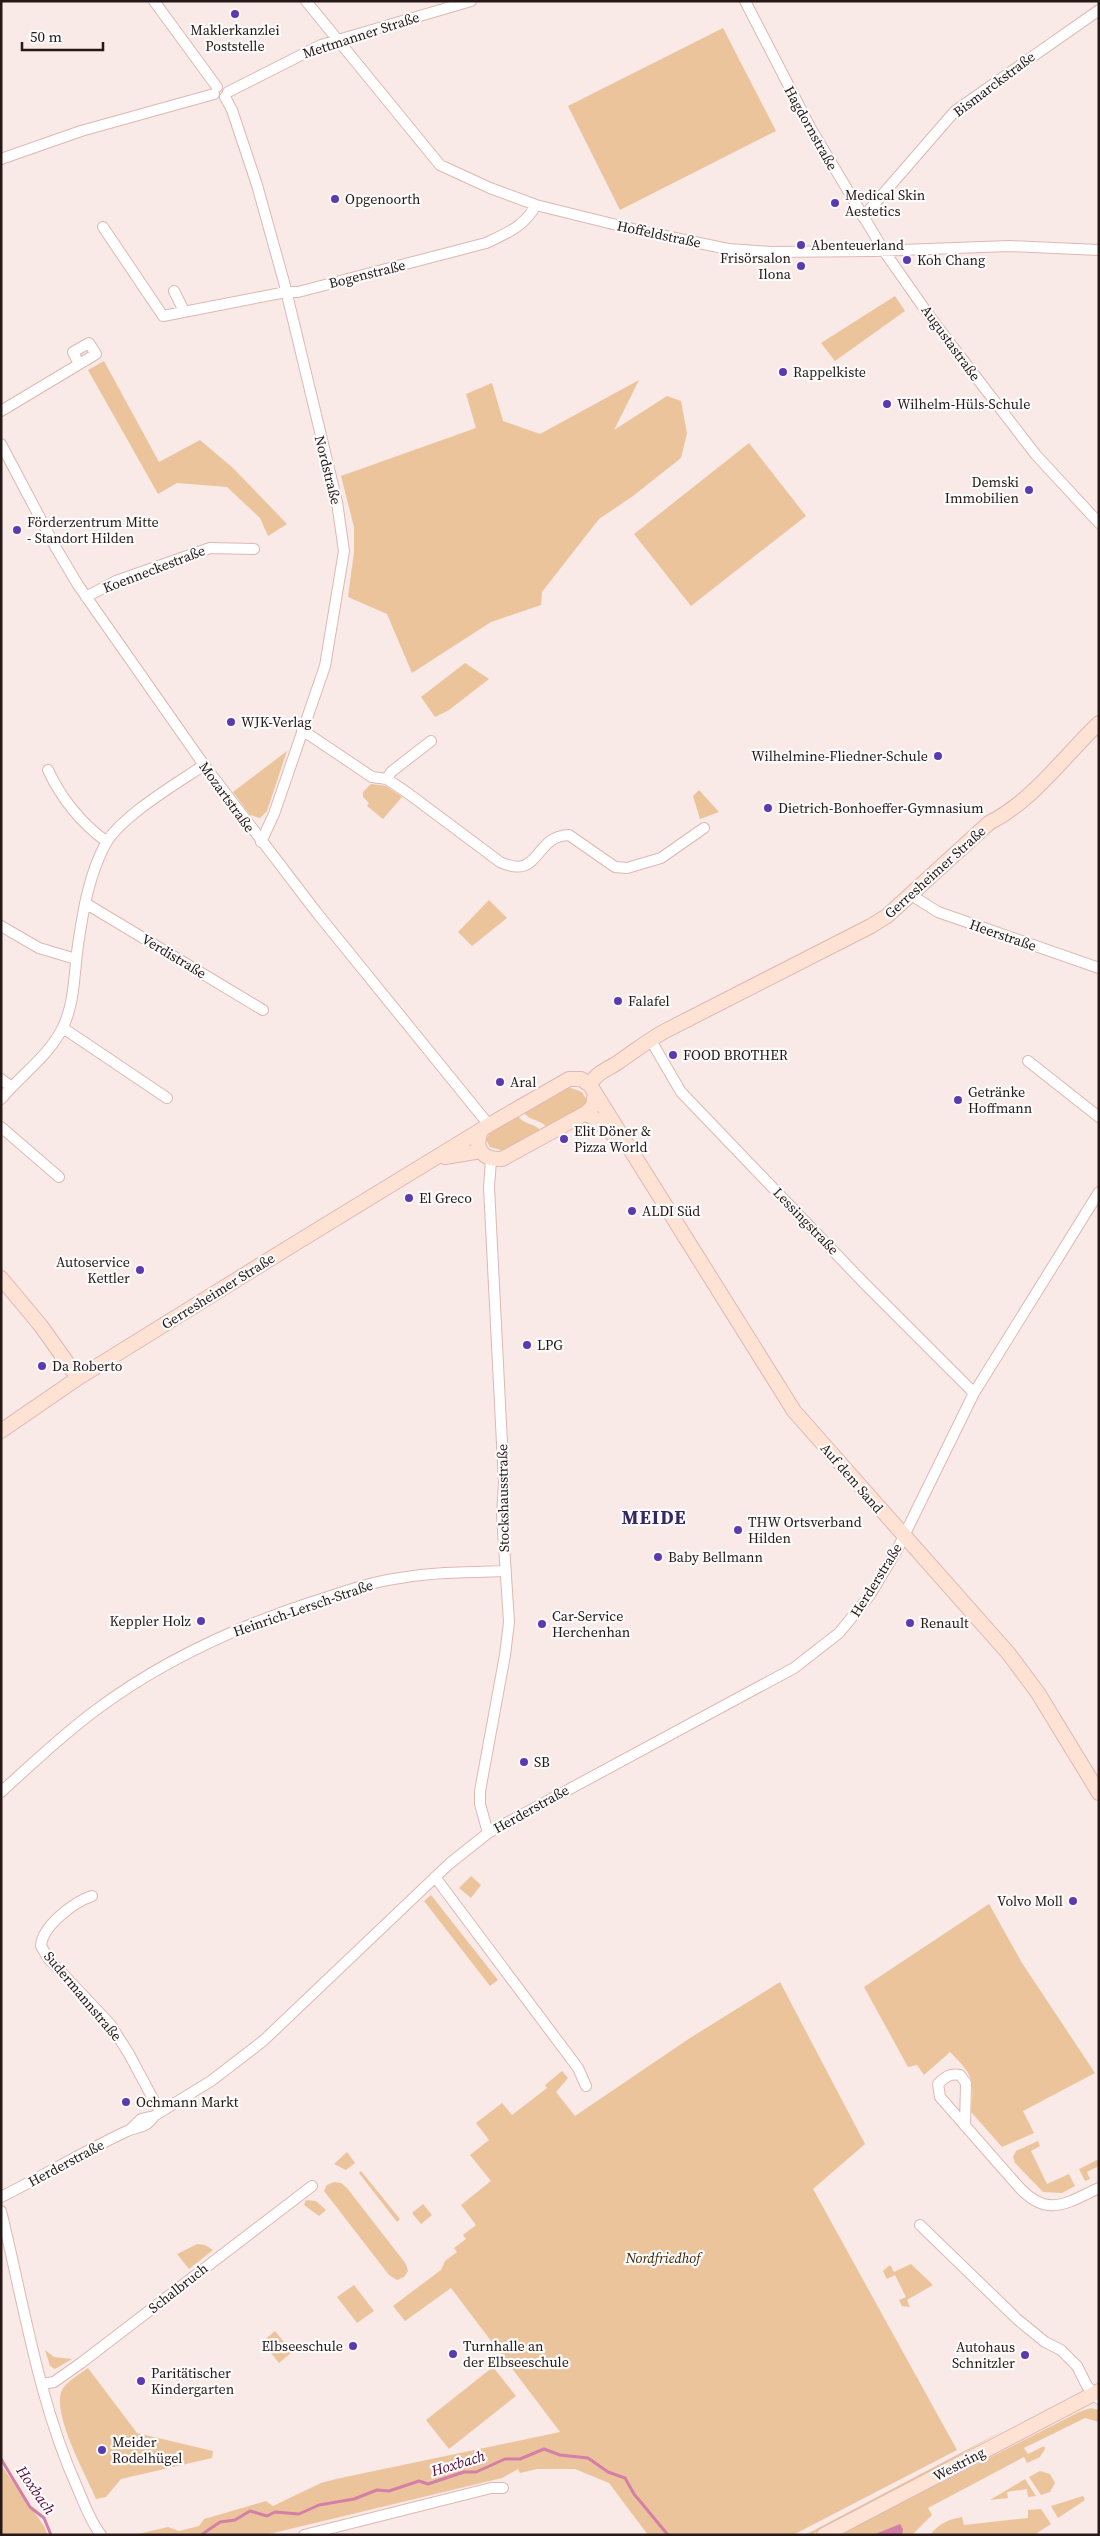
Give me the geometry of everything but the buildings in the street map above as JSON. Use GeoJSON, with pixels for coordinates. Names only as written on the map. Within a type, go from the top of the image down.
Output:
{"type":"FeatureCollection","features":[{"type":"Feature","properties":{"kind":"street"},"geometry":{"type":"LineString","coordinates":[[154,1],[216,90]]}},
{"type":"Feature","properties":{"kind":"street","name":"Hoffeldstraße"},"geometry":{"type":"LineString","coordinates":[[306,1],[440,165],[490,188],[536,205],[641,231],[728,249],[772,252],[884,251],[1009,246],[1099,250]]}},
{"type":"Feature","properties":{"kind":"street","name":"Mettmanner Straße"},"geometry":{"type":"LineString","coordinates":[[227,94],[302,54],[338,40],[471,1]]}},
{"type":"Feature","properties":{"kind":"street","name":"Hagdornstraße"},"geometry":{"type":"LineString","coordinates":[[745,1],[801,110],[884,251]]}},
{"type":"Feature","properties":{"kind":"street","name":"Bismarckstraße"},"geometry":{"type":"LineString","coordinates":[[863,217],[955,111],[1099,10]]}},
{"type":"Feature","properties":{"kind":"street"},"geometry":{"type":"LineString","coordinates":[[1,159],[81,131],[224,86],[227,94]]}},
{"type":"Feature","properties":{"kind":"street","name":"Nordstraße"},"geometry":{"type":"LineString","coordinates":[[227,94],[257,185],[286,292],[337,502],[344,551],[325,666],[274,814],[261,842]]}},
{"type":"Feature","properties":{"kind":"street","name":"Bogenstraße"},"geometry":{"type":"LineString","coordinates":[[103,227],[163,316],[286,292],[298,292],[486,243],[528,220],[536,205]]}},
{"type":"Feature","properties":{"kind":"street","name":"Augustastraße"},"geometry":{"type":"LineString","coordinates":[[884,251],[956,351],[1036,455],[1099,523]]}},
{"type":"Feature","properties":{"kind":"street"},"geometry":{"type":"LineString","coordinates":[[174,291],[184,311]]}},
{"type":"Feature","properties":{"kind":"street"},"geometry":{"type":"LineString","coordinates":[[1,411],[79,364]]}},
{"type":"Feature","properties":{"kind":"street","name":"Mozartstraße"},"geometry":{"type":"LineString","coordinates":[[1,444],[56,548],[86,597],[204,765],[261,842],[485,1128]]}},
{"type":"Feature","properties":{"kind":"street","name":"Koenneckestraße"},"geometry":{"type":"LineString","coordinates":[[86,597],[116,581],[210,548],[254,549]]}},
{"type":"Feature","properties":{"kind":"street","name":"Gerresheimer Straße"},"geometry":{"type":"LineString","coordinates":[[439,1158],[486,1155],[502,1160],[586,1113],[593,1106],[588,1086],[594,1066],[615,1054],[646,1042],[699,1011],[871,926],[911,895],[990,824],[1006,814],[1042,781],[1099,723]]}},
{"type":"Feature","properties":{"kind":"street"},"geometry":{"type":"LineString","coordinates":[[302,730],[372,777],[387,779],[500,862],[513,868],[522,867],[532,860],[549,840],[560,835],[569,835],[615,867],[627,868],[662,858],[704,828]]}},
{"type":"Feature","properties":{"kind":"street"},"geometry":{"type":"LineString","coordinates":[[387,779],[391,772],[431,741]]}},
{"type":"Feature","properties":{"kind":"street"},"geometry":{"type":"LineString","coordinates":[[1,1099],[42,1057],[63,1028],[70,1008],[85,903],[92,877],[107,842],[148,803],[204,765]]}},
{"type":"Feature","properties":{"kind":"street"},"geometry":{"type":"LineString","coordinates":[[48,770],[55,784],[77,816],[107,842]]}},
{"type":"Feature","properties":{"kind":"street","name":"Heerstraße"},"geometry":{"type":"LineString","coordinates":[[911,895],[938,912],[1099,968]]}},
{"type":"Feature","properties":{"kind":"street","name":"Verdistraße"},"geometry":{"type":"LineString","coordinates":[[85,903],[263,1010]]}},
{"type":"Feature","properties":{"kind":"street"},"geometry":{"type":"LineString","coordinates":[[1,926],[39,948],[76,959]]}},
{"type":"Feature","properties":{"kind":"street"},"geometry":{"type":"LineString","coordinates":[[63,1028],[167,1098]]}},
{"type":"Feature","properties":{"kind":"street","name":"Lessingstraße"},"geometry":{"type":"LineString","coordinates":[[646,1042],[681,1092],[974,1393]]}},
{"type":"Feature","properties":{"kind":"street"},"geometry":{"type":"LineString","coordinates":[[1028,1061],[1099,1117]]}},
{"type":"Feature","properties":{"kind":"street"},"geometry":{"type":"LineString","coordinates":[[1,1079],[12,1087]]}},
{"type":"Feature","properties":{"kind":"street","name":"Gerresheimer Straße"},"geometry":{"type":"LineString","coordinates":[[1,1431],[78,1378],[485,1128],[569,1079],[588,1086]]}},
{"type":"Feature","properties":{"kind":"street","name":"Auf dem Sand"},"geometry":{"type":"LineString","coordinates":[[588,1086],[627,1148],[656,1189],[794,1411],[1009,1654],[1038,1693],[1099,1793]]}},
{"type":"Feature","properties":{"kind":"street","name":"Auf dem Sand"},"geometry":{"type":"LineString","coordinates":[[586,1113],[598,1121],[627,1148]]}},
{"type":"Feature","properties":{"kind":"street"},"geometry":{"type":"LineString","coordinates":[[1,1127],[59,1177]]}},
{"type":"Feature","properties":{"kind":"street"},"geometry":{"type":"LineString","coordinates":[[485,1128],[478,1138],[486,1155]]}},
{"type":"Feature","properties":{"kind":"street","name":"Stockshausstraße"},"geometry":{"type":"LineString","coordinates":[[486,1155],[504,1483],[502,1515],[509,1622],[505,1655],[480,1791],[480,1804],[488,1833]]}},
{"type":"Feature","properties":{"kind":"street","name":"Herderstraße"},"geometry":{"type":"LineString","coordinates":[[1,2197],[130,2130],[145,2126],[157,2114],[211,2081],[263,2041],[434,1877],[488,1833],[753,1691],[818,1651],[856,1614],[894,1556],[974,1393],[1099,1192]]}},
{"type":"Feature","properties":{"kind":"street"},"geometry":{"type":"LineString","coordinates":[[1,1278],[42,1326],[78,1378]]}},
{"type":"Feature","properties":{"kind":"street","name":"Heinrich-Lersch-Straße"},"geometry":{"type":"LineString","coordinates":[[1,1792],[64,1735],[97,1709],[170,1664],[220,1637],[272,1616],[369,1583],[430,1575],[506,1571]]}},
{"type":"Feature","properties":{"kind":"street"},"geometry":{"type":"LineString","coordinates":[[434,1877],[578,2068],[586,2086]]}},
{"type":"Feature","properties":{"kind":"street","name":"Sudermannstraße"},"geometry":{"type":"LineString","coordinates":[[92,1896],[70,1907],[45,1933],[41,1946],[47,1956],[110,2024],[129,2054],[157,2114]]}},
{"type":"Feature","properties":{"kind":"street"},"geometry":{"type":"LineString","coordinates":[[965,2126],[966,2083],[960,2075],[952,2074],[944,2077],[938,2084],[940,2097],[965,2126],[1030,2199],[1044,2204],[1063,2204],[1099,2188]]}},
{"type":"Feature","properties":{"kind":"street","name":"Schalbruch"},"geometry":{"type":"LineString","coordinates":[[42,2384],[54,2382],[81,2363],[312,2186]]}},
{"type":"Feature","properties":{"kind":"street"},"geometry":{"type":"LineString","coordinates":[[1,2211],[56,2436],[98,2532]]}},
{"type":"Feature","properties":{"kind":"street","name":"Westring"},"geometry":{"type":"LineString","coordinates":[[824,2535],[1097,2394],[1086,2384],[1077,2366],[1061,2350],[1045,2342],[1016,2319],[920,2225]]}},
{"type":"Feature","properties":{"kind":"street"},"geometry":{"type":"LineString","coordinates":[[304,2535],[491,2488],[503,2488]]}},
{"type":"Feature","properties":{"kind":"green space"},"geometry":{"type":"Polygon","coordinates":[[[723,28],[776,131],[620,210],[568,106],[723,28]]]}},
{"type":"Feature","properties":{"kind":"green space"},"geometry":{"type":"Polygon","coordinates":[[[895,296],[905,311],[835,361],[821,343],[895,296]]]}},
{"type":"Feature","properties":{"kind":"green space"},"geometry":{"type":"Polygon","coordinates":[[[104,361],[159,462],[200,440],[233,468],[287,524],[268,536],[260,518],[227,487],[177,483],[158,494],[88,370],[104,361]]]}},
{"type":"Feature","properties":{"kind":"green space"},"geometry":{"type":"Polygon","coordinates":[[[639,380],[614,430],[667,396],[681,401],[687,433],[681,458],[633,496],[599,519],[542,592],[541,605],[491,622],[412,673],[387,614],[348,597],[354,552],[354,527],[341,476],[476,428],[466,394],[492,383],[503,421],[540,434],[639,380]]]}},
{"type":"Feature","properties":{"kind":"green space"},"geometry":{"type":"Polygon","coordinates":[[[749,443],[806,516],[691,606],[634,534],[749,443]]]}},
{"type":"Feature","properties":{"kind":"green space"},"geometry":{"type":"Polygon","coordinates":[[[465,663],[489,679],[449,710],[435,717],[421,697],[465,663]]]}},
{"type":"Feature","properties":{"kind":"green space"},"geometry":{"type":"Polygon","coordinates":[[[287,751],[267,811],[260,818],[250,815],[233,792],[287,751]]]}},
{"type":"Feature","properties":{"kind":"green space"},"geometry":{"type":"Polygon","coordinates":[[[371,784],[386,786],[402,797],[383,819],[367,806],[369,803],[363,797],[363,792],[371,784]]]}},
{"type":"Feature","properties":{"kind":"green space"},"geometry":{"type":"Polygon","coordinates":[[[699,790],[719,812],[700,819],[693,796],[699,790]]]}},
{"type":"Feature","properties":{"kind":"green space"},"geometry":{"type":"Polygon","coordinates":[[[489,900],[507,918],[472,946],[458,932],[489,900]]]}},
{"type":"Feature","properties":{"kind":"green space"},"geometry":{"type":"Polygon","coordinates":[[[571,1088],[582,1092],[586,1099],[586,1104],[547,1128],[524,1113],[564,1089],[571,1088]]]}},
{"type":"Feature","properties":{"kind":"green space"},"geometry":{"type":"Polygon","coordinates":[[[518,1116],[541,1131],[504,1151],[490,1147],[486,1140],[490,1132],[518,1116]]]}},
{"type":"Feature","properties":{"kind":"green space"},"geometry":{"type":"Polygon","coordinates":[[[471,1876],[481,1885],[471,1898],[459,1888],[471,1876]]]}},
{"type":"Feature","properties":{"kind":"green space"},"geometry":{"type":"Polygon","coordinates":[[[431,1895],[498,1980],[490,1986],[424,1901],[431,1895]]]}},
{"type":"Feature","properties":{"kind":"green space"},"geometry":{"type":"Polygon","coordinates":[[[989,1904],[1022,1963],[1095,2073],[1023,2111],[1034,2133],[1002,2147],[971,2112],[972,2085],[971,2079],[964,2067],[950,2052],[924,2075],[917,2065],[908,2067],[864,1987],[989,1904]]]}},
{"type":"Feature","properties":{"kind":"green space","name":"Nordfriedhof"},"geometry":{"type":"Polygon","coordinates":[[[780,1982],[865,2144],[813,2189],[957,2450],[793,2535],[648,2535],[609,2483],[575,2469],[537,2469],[520,2473],[518,2469],[502,2478],[265,2535],[134,2535],[168,2527],[179,2531],[199,2526],[204,2519],[266,2501],[273,2506],[321,2483],[336,2479],[560,2432],[451,2288],[405,2321],[393,2306],[441,2270],[445,2261],[457,2252],[454,2248],[466,2239],[463,2235],[476,2225],[461,2205],[491,2181],[470,2155],[489,2140],[476,2123],[502,2103],[512,2115],[547,2088],[545,2085],[562,2071],[568,2078],[556,2092],[575,2116],[690,2038],[780,1982]]]}},
{"type":"Feature","properties":{"kind":"green space"},"geometry":{"type":"Polygon","coordinates":[[[1038,2141],[1040,2146],[1031,2151],[1047,2184],[1069,2174],[1075,2186],[1062,2193],[1043,2192],[1015,2163],[1013,2157],[1016,2151],[1038,2141]]]}},
{"type":"Feature","properties":{"kind":"green space"},"geometry":{"type":"Polygon","coordinates":[[[347,2152],[355,2163],[346,2170],[334,2164],[347,2152]]]}},
{"type":"Feature","properties":{"kind":"green space"},"geometry":{"type":"Polygon","coordinates":[[[1099,2159],[1099,2166],[1087,2172],[1090,2179],[1085,2181],[1079,2169],[1099,2159]]]}},
{"type":"Feature","properties":{"kind":"green space"},"geometry":{"type":"Polygon","coordinates":[[[361,2171],[400,2219],[397,2222],[359,2173],[361,2171]]]}},
{"type":"Feature","properties":{"kind":"green space"},"geometry":{"type":"Polygon","coordinates":[[[334,2182],[341,2183],[347,2188],[406,2264],[408,2271],[404,2277],[397,2280],[389,2275],[324,2191],[327,2185],[334,2182]]]}},
{"type":"Feature","properties":{"kind":"green space"},"geometry":{"type":"Polygon","coordinates":[[[306,2200],[316,2201],[326,2210],[319,2216],[304,2205],[306,2200]]]}},
{"type":"Feature","properties":{"kind":"green space"},"geometry":{"type":"Polygon","coordinates":[[[423,2204],[432,2215],[421,2224],[412,2213],[423,2204]]]}},
{"type":"Feature","properties":{"kind":"green space"},"geometry":{"type":"Polygon","coordinates":[[[197,2244],[205,2245],[213,2250],[189,2269],[177,2254],[197,2244]]]}},
{"type":"Feature","properties":{"kind":"green space"},"geometry":{"type":"Polygon","coordinates":[[[911,2264],[933,2285],[907,2300],[910,2307],[902,2306],[899,2300],[906,2297],[895,2275],[887,2279],[883,2271],[890,2265],[894,2272],[911,2264]]]}},
{"type":"Feature","properties":{"kind":"green space"},"geometry":{"type":"Polygon","coordinates":[[[354,2285],[374,2311],[357,2323],[337,2297],[354,2285]]]}},
{"type":"Feature","properties":{"kind":"green space"},"geometry":{"type":"Polygon","coordinates":[[[275,2331],[292,2352],[279,2363],[262,2342],[275,2331]]]}},
{"type":"Feature","properties":{"kind":"green space"},"geometry":{"type":"Polygon","coordinates":[[[45,2350],[54,2357],[72,2359],[55,2369],[50,2366],[45,2350]]]}},
{"type":"Feature","properties":{"kind":"green space"},"geometry":{"type":"Polygon","coordinates":[[[493,2367],[516,2396],[449,2449],[426,2420],[493,2367]]]}},
{"type":"Feature","properties":{"kind":"green space"},"geometry":{"type":"Polygon","coordinates":[[[88,2368],[137,2433],[213,2451],[212,2458],[121,2479],[106,2497],[96,2499],[65,2428],[60,2400],[64,2387],[88,2368]]]}},
{"type":"Feature","properties":{"kind":"green space"},"geometry":{"type":"Polygon","coordinates":[[[1091,2408],[1099,2410],[1099,2422],[1085,2418],[1024,2448],[1028,2454],[1044,2446],[1045,2449],[1040,2457],[1027,2463],[1024,2457],[928,2508],[932,2515],[912,2535],[838,2535],[1079,2412],[1091,2408]]]}},
{"type":"Feature","properties":{"kind":"green space"},"geometry":{"type":"Polygon","coordinates":[[[1006,2429],[904,2486],[811,2535],[805,2535],[1006,2429]]]}},
{"type":"Feature","properties":{"kind":"green space"},"geometry":{"type":"Polygon","coordinates":[[[1,2465],[44,2526],[48,2535],[1,2535],[1,2465]]]}},
{"type":"Feature","properties":{"kind":"green space"},"geometry":{"type":"Polygon","coordinates":[[[1040,2471],[1050,2474],[1055,2483],[1050,2492],[1041,2495],[1029,2477],[1040,2471]]]}},
{"type":"Feature","properties":{"kind":"green space"},"geometry":{"type":"Polygon","coordinates":[[[1025,2479],[1036,2496],[1028,2497],[1027,2489],[1007,2492],[1008,2498],[990,2500],[1025,2479]]]}},
{"type":"Feature","properties":{"kind":"green space"},"geometry":{"type":"Polygon","coordinates":[[[1083,2496],[1085,2500],[1058,2518],[1051,2506],[1083,2496]]]}},
{"type":"Feature","properties":{"kind":"green space"},"geometry":{"type":"Polygon","coordinates":[[[1041,2509],[1051,2524],[1034,2535],[931,2534],[941,2525],[962,2517],[964,2525],[1028,2518],[1028,2510],[1041,2509]]]}},
{"type":"Feature","properties":{"kind":"shaded area"},"geometry":{"type":"Polygon","coordinates":[[[900,2524],[903,2529],[902,2535],[873,2535],[900,2524]]]}},
{"type":"Feature","properties":{"kind":"waterway","name":"Hoxbach"},"geometry":{"type":"LineString","coordinates":[[201,2535],[220,2522],[235,2520],[250,2511],[267,2516],[275,2512],[299,2514],[319,2505],[354,2499],[377,2490],[389,2491],[419,2481],[428,2484],[464,2472],[476,2472],[505,2459],[520,2459],[544,2449],[560,2455],[588,2458],[608,2472],[625,2478],[634,2494],[668,2535]]}},
{"type":"Feature","properties":{"kind":"waterway","name":"Hoxbach"},"geometry":{"type":"LineString","coordinates":[[1,2459],[30,2507],[44,2518],[51,2535]]}},
{"type":"Feature","properties":{"kind":"place","name":"Maklerkanzlei Poststelle"},"geometry":{"type":"Point","coordinates":[235,14]}},
{"type":"Feature","properties":{"kind":"place","name":"Opgenoorth"},"geometry":{"type":"Point","coordinates":[335,199]}},
{"type":"Feature","properties":{"kind":"place","name":"Medical Skin Aestetics"},"geometry":{"type":"Point","coordinates":[835,203]}},
{"type":"Feature","properties":{"kind":"place","name":"Abenteuerland"},"geometry":{"type":"Point","coordinates":[801,245]}},
{"type":"Feature","properties":{"kind":"place","name":"Koh Chang"},"geometry":{"type":"Point","coordinates":[907,260]}},
{"type":"Feature","properties":{"kind":"place","name":"Frisörsalon Ilona"},"geometry":{"type":"Point","coordinates":[801,266]}},
{"type":"Feature","properties":{"kind":"place","name":"Rappelkiste"},"geometry":{"type":"Point","coordinates":[783,372]}},
{"type":"Feature","properties":{"kind":"place","name":"Wilhelm-Hüls-Schule"},"geometry":{"type":"Point","coordinates":[887,404]}},
{"type":"Feature","properties":{"kind":"place","name":"Demski Immobilien"},"geometry":{"type":"Point","coordinates":[1029,490]}},
{"type":"Feature","properties":{"kind":"place","name":"Förderzentrum Mitte - Standort Hilden"},"geometry":{"type":"Point","coordinates":[17,530]}},
{"type":"Feature","properties":{"kind":"place","name":"WJK-Verlag"},"geometry":{"type":"Point","coordinates":[231,722]}},
{"type":"Feature","properties":{"kind":"place","name":"Wilhelmine-Fliedner-Schule"},"geometry":{"type":"Point","coordinates":[938,756]}},
{"type":"Feature","properties":{"kind":"place","name":"Dietrich-Bonhoeffer-Gymnasium"},"geometry":{"type":"Point","coordinates":[768,808]}},
{"type":"Feature","properties":{"kind":"place","name":"Falafel"},"geometry":{"type":"Point","coordinates":[618,1001]}},
{"type":"Feature","properties":{"kind":"place","name":"FOOD BROTHER"},"geometry":{"type":"Point","coordinates":[673,1055]}},
{"type":"Feature","properties":{"kind":"place","name":"Aral"},"geometry":{"type":"Point","coordinates":[500,1082]}},
{"type":"Feature","properties":{"kind":"place","name":"Getränke Hoffmann"},"geometry":{"type":"Point","coordinates":[958,1100]}},
{"type":"Feature","properties":{"kind":"place","name":"Elit Döner & Pizza World"},"geometry":{"type":"Point","coordinates":[564,1139]}},
{"type":"Feature","properties":{"kind":"place","name":"El Greco"},"geometry":{"type":"Point","coordinates":[409,1198]}},
{"type":"Feature","properties":{"kind":"place","name":"ALDI Süd"},"geometry":{"type":"Point","coordinates":[632,1211]}},
{"type":"Feature","properties":{"kind":"place","name":"Autoservice Kettler"},"geometry":{"type":"Point","coordinates":[140,1270]}},
{"type":"Feature","properties":{"kind":"place","name":"LPG"},"geometry":{"type":"Point","coordinates":[527,1345]}},
{"type":"Feature","properties":{"kind":"place","name":"Da Roberto"},"geometry":{"type":"Point","coordinates":[42,1366]}},
{"type":"Feature","properties":{"kind":"place","name":"THW Ortsverband Hilden"},"geometry":{"type":"Point","coordinates":[738,1530]}},
{"type":"Feature","properties":{"kind":"place","name":"Baby Bellmann"},"geometry":{"type":"Point","coordinates":[658,1557]}},
{"type":"Feature","properties":{"kind":"place","name":"Keppler Holz"},"geometry":{"type":"Point","coordinates":[201,1621]}},
{"type":"Feature","properties":{"kind":"place","name":"Renault"},"geometry":{"type":"Point","coordinates":[910,1623]}},
{"type":"Feature","properties":{"kind":"place","name":"Car-Service Herchenhan"},"geometry":{"type":"Point","coordinates":[542,1624]}},
{"type":"Feature","properties":{"kind":"place","name":"SB"},"geometry":{"type":"Point","coordinates":[524,1762]}},
{"type":"Feature","properties":{"kind":"place","name":"Volvo Moll"},"geometry":{"type":"Point","coordinates":[1073,1901]}},
{"type":"Feature","properties":{"kind":"place","name":"Ochmann Markt"},"geometry":{"type":"Point","coordinates":[126,2102]}},
{"type":"Feature","properties":{"kind":"place","name":"Elbseeschule"},"geometry":{"type":"Point","coordinates":[353,2346]}},
{"type":"Feature","properties":{"kind":"place","name":"Turnhalle an der Elbseeschule"},"geometry":{"type":"Point","coordinates":[453,2354]}},
{"type":"Feature","properties":{"kind":"place","name":"Autohaus Schnitzler"},"geometry":{"type":"Point","coordinates":[1025,2355]}},
{"type":"Feature","properties":{"kind":"place","name":"Paritätischer Kindergarten"},"geometry":{"type":"Point","coordinates":[141,2381]}},
{"type":"Feature","properties":{"kind":"place","name":"Meider Rodelhügel"},"geometry":{"type":"Point","coordinates":[102,2450]}},
{"type":"Feature","properties":{"kind":"district","name":"MEIDE"},"geometry":{"type":"Point","coordinates":[654,1517]}}]}
